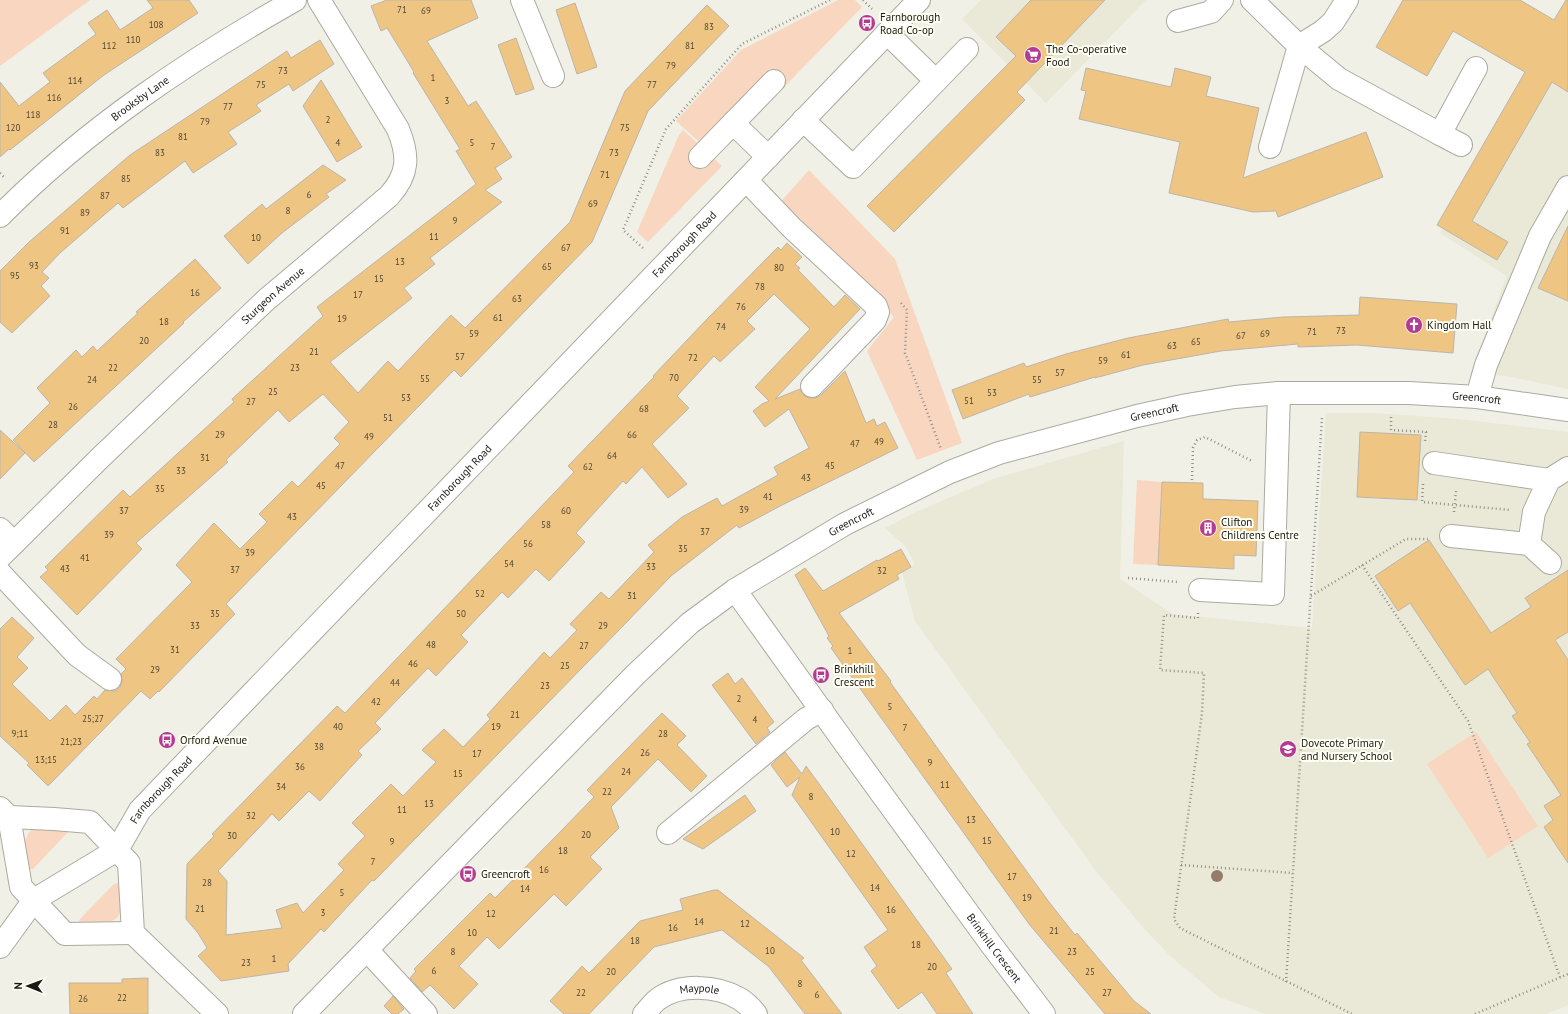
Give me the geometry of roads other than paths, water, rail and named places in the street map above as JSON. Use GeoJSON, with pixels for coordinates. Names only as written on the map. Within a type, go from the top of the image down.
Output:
{"type":"FeatureCollection","features":[{"type":"Feature","properties":{"kind":"street","name":"Brooksby Lane"},"geometry":{"type":"LineString","coordinates":[[0,216],[55,163],[142,96],[203,55],[294,0]]}},
{"type":"Feature","properties":{"kind":"street","name":"Sturgeon Avenue"},"geometry":{"type":"LineString","coordinates":[[5,543],[266,300],[384,201],[399,185],[404,172],[406,156],[404,143],[398,129],[319,0]]}},
{"type":"Feature","properties":{"kind":"street"},"geometry":{"type":"LineString","coordinates":[[522,0],[553,76]]}},
{"type":"Feature","properties":{"kind":"street","name":"Farnborough Road"},"geometry":{"type":"LineString","coordinates":[[0,947],[34,900],[117,850],[140,810],[918,0]]}},
{"type":"Feature","properties":{"kind":"street"},"geometry":{"type":"LineString","coordinates":[[1178,21],[1211,12],[1222,0]]}},
{"type":"Feature","properties":{"kind":"street"},"geometry":{"type":"LineString","coordinates":[[1252,0],[1299,46],[1339,79],[1461,145]]}},
{"type":"Feature","properties":{"kind":"street"},"geometry":{"type":"LineString","coordinates":[[1270,146],[1299,46],[1323,31],[1333,22],[1347,0]]}},
{"type":"Feature","properties":{"kind":"street"},"geometry":{"type":"LineString","coordinates":[[887,33],[936,81]]}},
{"type":"Feature","properties":{"kind":"street"},"geometry":{"type":"LineString","coordinates":[[804,120],[853,168],[967,49]]}},
{"type":"Feature","properties":{"kind":"street"},"geometry":{"type":"LineString","coordinates":[[1440,134],[1476,68]]}},
{"type":"Feature","properties":{"kind":"street"},"geometry":{"type":"LineString","coordinates":[[700,157],[774,82]]}},
{"type":"Feature","properties":{"kind":"street"},"geometry":{"type":"LineString","coordinates":[[733,123],[768,156]]}},
{"type":"Feature","properties":{"kind":"street"},"geometry":{"type":"LineString","coordinates":[[746,180],[792,228],[876,306],[878,312],[875,320],[812,386]]}},
{"type":"Feature","properties":{"kind":"street"},"geometry":{"type":"LineString","coordinates":[[1477,397],[1486,365],[1540,236],[1568,187]]}},
{"type":"Feature","properties":{"kind":"street"},"geometry":{"type":"LineString","coordinates":[[1200,590],[1273,594],[1279,393]]}},
{"type":"Feature","properties":{"kind":"street","name":"Greencroft"},"geometry":{"type":"LineString","coordinates":[[304,1014],[635,675],[690,623],[736,590],[845,524],[950,472],[999,453],[1137,416],[1187,405],[1279,393],[1410,393],[1477,397],[1568,410]]}},
{"type":"Feature","properties":{"kind":"street"},"geometry":{"type":"LineString","coordinates":[[1434,463],[1549,480]]}},
{"type":"Feature","properties":{"kind":"street"},"geometry":{"type":"LineString","coordinates":[[1529,544],[1534,512],[1549,480],[1568,468]]}},
{"type":"Feature","properties":{"kind":"street"},"geometry":{"type":"LineString","coordinates":[[1451,536],[1529,544],[1550,563]]}},
{"type":"Feature","properties":{"kind":"street"},"geometry":{"type":"LineString","coordinates":[[0,573],[77,655],[110,679]]}},
{"type":"Feature","properties":{"kind":"street","name":"Brinkhill Crescent"},"geometry":{"type":"LineString","coordinates":[[736,590],[1038,1012]]}},
{"type":"Feature","properties":{"kind":"street"},"geometry":{"type":"LineString","coordinates":[[668,833],[806,720],[822,710]]}},
{"type":"Feature","properties":{"kind":"street"},"geometry":{"type":"LineString","coordinates":[[133,933],[65,934],[21,887],[5,813],[89,821],[129,862],[133,933],[217,1014]]}},
{"type":"Feature","properties":{"kind":"street"},"geometry":{"type":"LineString","coordinates":[[366,950],[426,1014]]}},
{"type":"Feature","properties":{"kind":"street","name":"Maypole"},"geometry":{"type":"LineString","coordinates":[[644,1014],[657,1000],[677,990],[700,988],[722,991],[741,999],[756,1014]]}},
{"type":"Feature","properties":{"kind":"place","name":"Farnborough Road Co-op"},"geometry":{"type":"Point","coordinates":[867,23]}},
{"type":"Feature","properties":{"kind":"place","name":"The Co-operative Food"},"geometry":{"type":"Point","coordinates":[1033,55]}},
{"type":"Feature","properties":{"kind":"place","name":"Kingdom Hall"},"geometry":{"type":"Point","coordinates":[1414,325]}},
{"type":"Feature","properties":{"kind":"place","name":"Clifton Childrens Centre"},"geometry":{"type":"Point","coordinates":[1208,528]}},
{"type":"Feature","properties":{"kind":"place","name":"Brinkhill Crescent"},"geometry":{"type":"Point","coordinates":[821,675]}},
{"type":"Feature","properties":{"kind":"place","name":"Orford Avenue"},"geometry":{"type":"Point","coordinates":[167,740]}},
{"type":"Feature","properties":{"kind":"place","name":"Dovecote Primary and Nursery School"},"geometry":{"type":"Point","coordinates":[1288,749]}},
{"type":"Feature","properties":{"kind":"place","name":"Greencroft"},"geometry":{"type":"Point","coordinates":[468,874]}}]}
